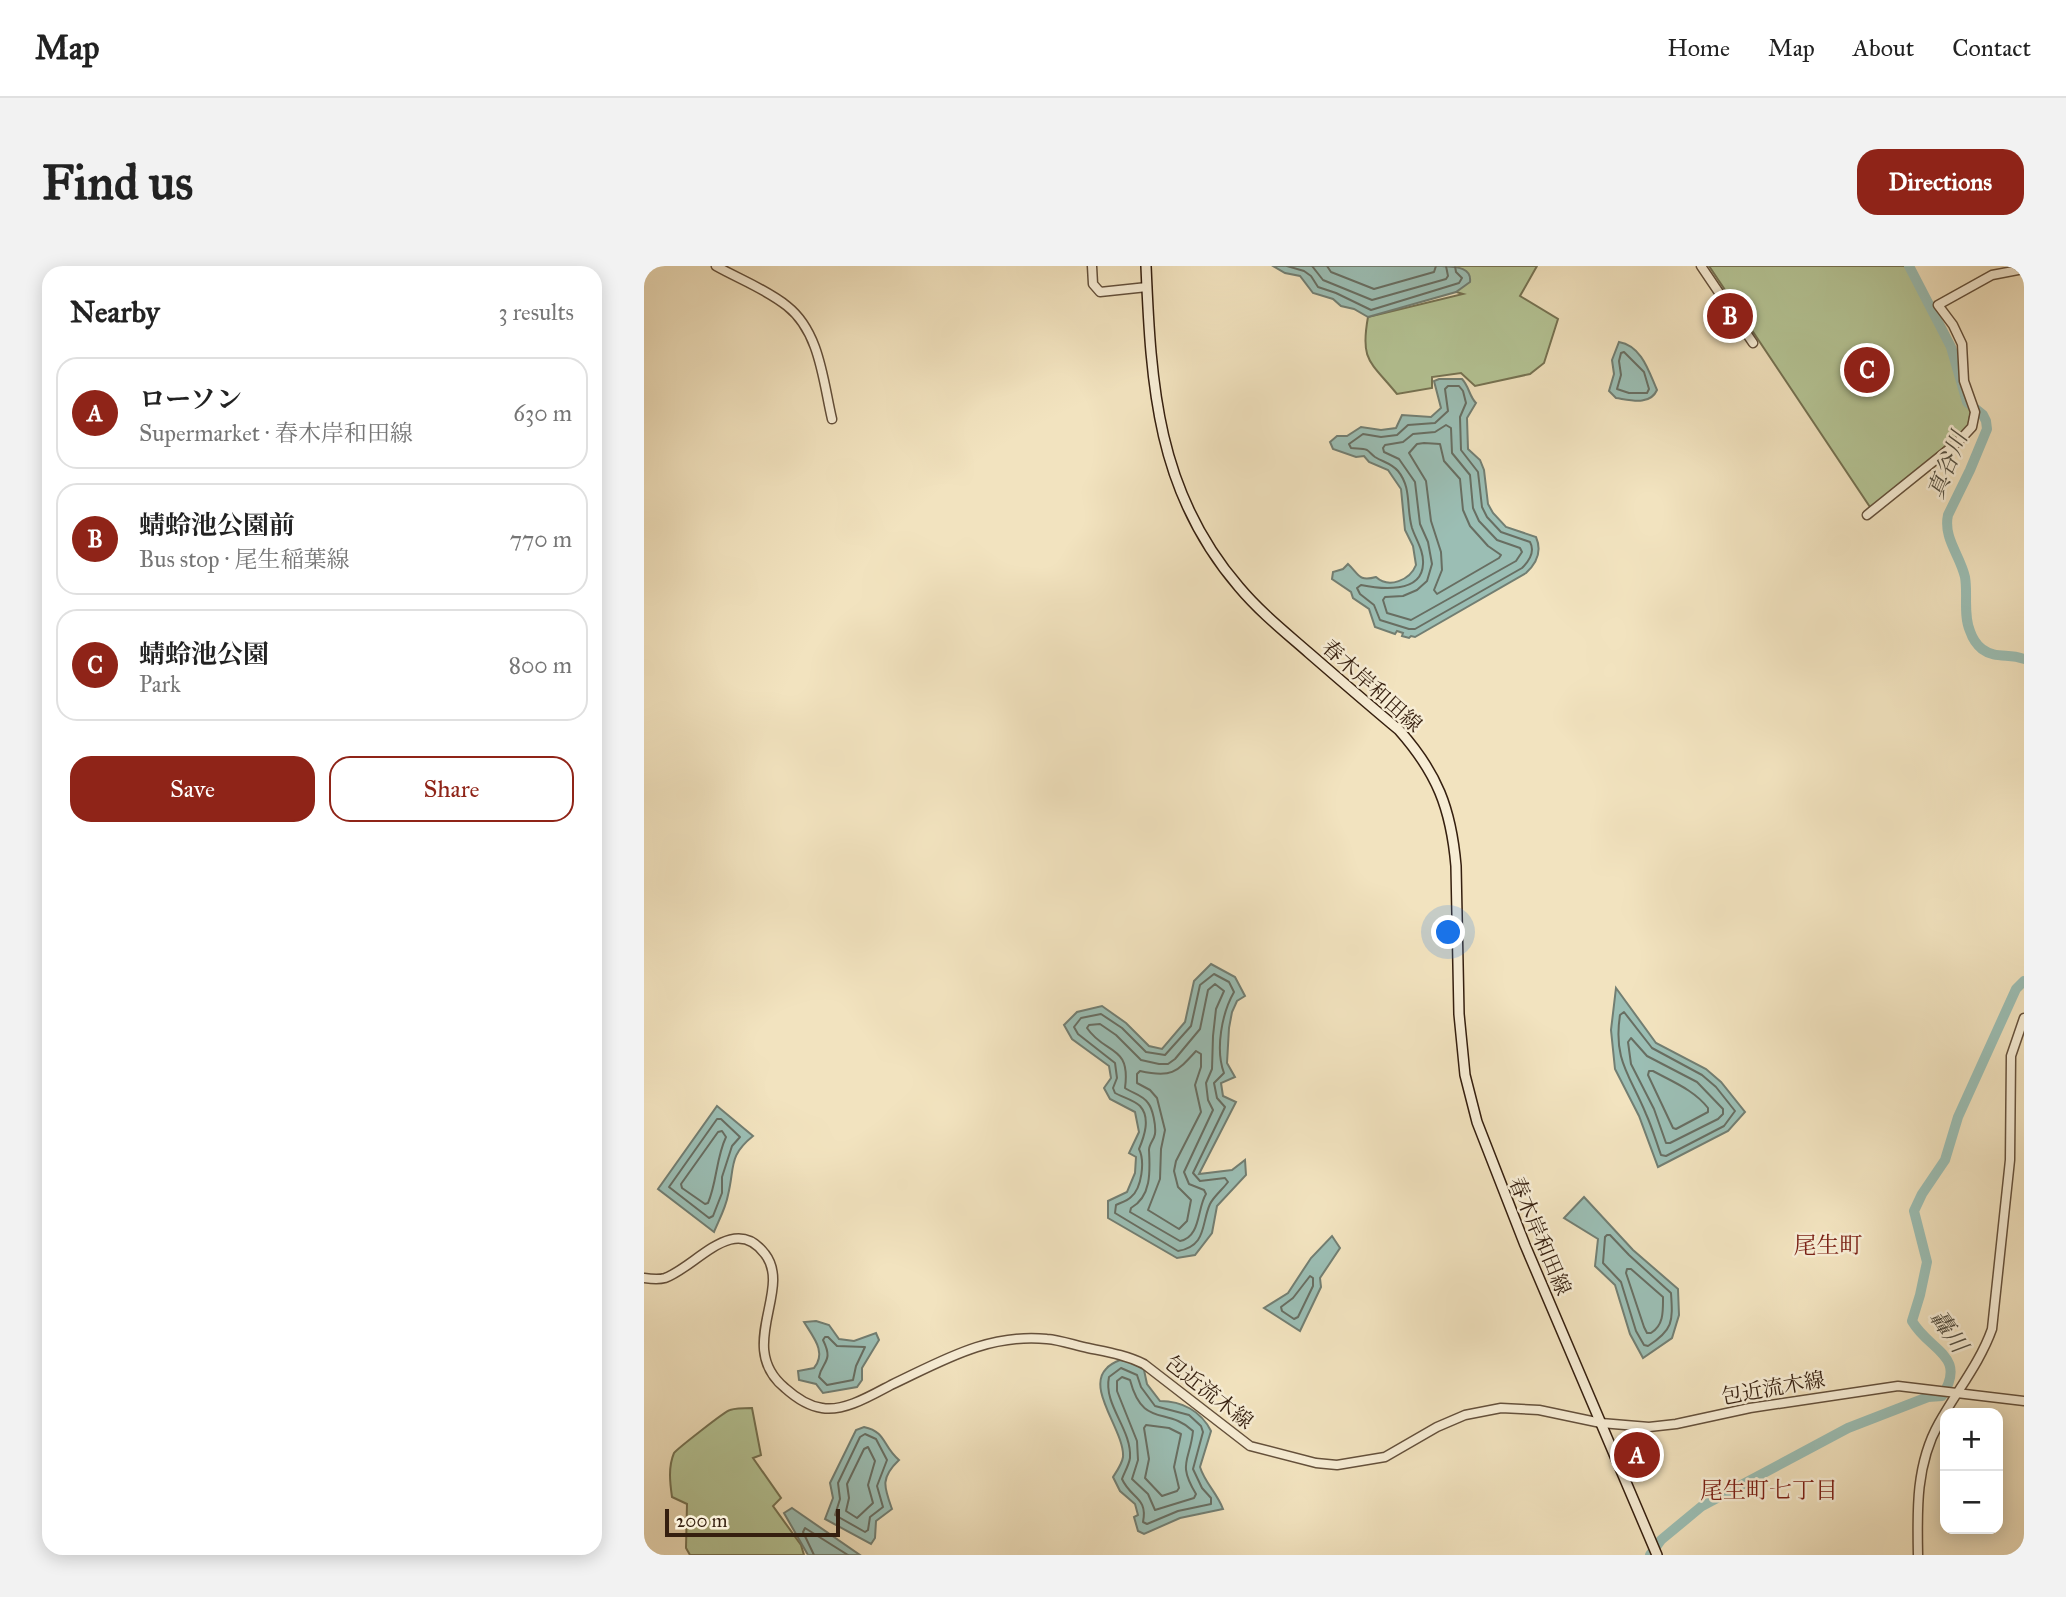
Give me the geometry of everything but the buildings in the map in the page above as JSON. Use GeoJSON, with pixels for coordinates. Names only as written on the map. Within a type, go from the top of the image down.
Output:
{"type":"FeatureCollection","features":[{"type":"Feature","properties":{"kind":"main road","name":"春木岸和田線"},"geometry":{"type":"LineString","coordinates":[[1146,266],[1158,418],[1172,468],[1193,520],[1220,562],[1258,607],[1399,730],[1427,765],[1445,801],[1454,842],[1459,1014],[1465,1075],[1477,1122],[1501,1188],[1657,1555]]}},
{"type":"Feature","properties":{"kind":"street"},"geometry":{"type":"LineString","coordinates":[[716,266],[787,306],[802,320],[811,335],[832,419]]}},
{"type":"Feature","properties":{"kind":"street"},"geometry":{"type":"LineString","coordinates":[[1092,266],[1093,284],[1100,292],[1147,288]]}},
{"type":"Feature","properties":{"kind":"street"},"geometry":{"type":"LineString","coordinates":[[1701,266],[1753,343]]}},
{"type":"Feature","properties":{"kind":"street"},"geometry":{"type":"LineString","coordinates":[[1867,515],[1958,442],[1972,427],[1975,412],[1964,381],[1962,344],[1953,325],[1937,305],[1992,275],[2024,268]]}},
{"type":"Feature","properties":{"kind":"street"},"geometry":{"type":"LineString","coordinates":[[1918,1555],[1918,1492],[1921,1470],[1937,1426],[1954,1392],[1983,1351],[1992,1329],[2010,1160],[2011,1056],[2024,1018]]}},
{"type":"Feature","properties":{"kind":"street","name":"包近流木線"},"geometry":{"type":"LineString","coordinates":[[644,1278],[662,1279],[672,1275],[723,1241],[738,1238],[753,1242],[765,1252],[771,1267],[772,1286],[766,1320],[764,1356],[768,1369],[778,1382],[798,1398],[820,1408],[834,1409],[867,1397],[970,1347],[989,1342],[1049,1339],[1131,1358],[1144,1364],[1250,1446],[1316,1463],[1337,1465],[1385,1457],[1437,1427],[1465,1415],[1501,1408],[1539,1410],[1601,1423],[1662,1426],[1750,1408],[1898,1386],[2024,1401]]}},
{"type":"Feature","properties":{"kind":"green space"},"geometry":{"type":"Polygon","coordinates":[[[1442,266],[1537,266],[1520,296],[1558,319],[1544,363],[1530,374],[1475,386],[1461,373],[1432,377],[1432,388],[1397,394],[1369,360],[1365,343],[1368,317],[1463,294],[1456,292],[1449,267],[1442,266]]]}},
{"type":"Feature","properties":{"kind":"green space"},"geometry":{"type":"Polygon","coordinates":[[[1709,266],[1907,266],[1949,348],[1962,397],[1971,410],[1968,427],[1874,507],[1870,507],[1709,266]]]}},
{"type":"Feature","properties":{"kind":"green space"},"geometry":{"type":"Polygon","coordinates":[[[752,1408],[761,1455],[753,1458],[781,1498],[773,1506],[801,1545],[804,1555],[690,1555],[686,1548],[687,1504],[672,1497],[670,1469],[674,1453],[726,1412],[752,1408]]]}},
{"type":"Feature","properties":{"kind":"water"},"geometry":{"type":"Polygon","coordinates":[[[1273,266],[1442,266],[1465,270],[1470,282],[1456,292],[1368,317],[1354,309],[1341,306],[1333,299],[1313,293],[1300,276],[1285,273],[1273,266]]]}},
{"type":"Feature","properties":{"kind":"water"},"geometry":{"type":"Polygon","coordinates":[[[1619,342],[1634,349],[1648,368],[1657,390],[1650,398],[1639,401],[1616,398],[1609,391],[1614,374],[1612,360],[1619,342]]]}},
{"type":"Feature","properties":{"kind":"water"},"geometry":{"type":"Polygon","coordinates":[[[1462,379],[1466,385],[1476,403],[1467,418],[1468,449],[1480,460],[1484,470],[1488,504],[1506,527],[1536,537],[1538,552],[1536,561],[1526,573],[1409,638],[1397,631],[1395,634],[1375,627],[1369,609],[1332,579],[1333,572],[1348,564],[1362,578],[1376,577],[1381,581],[1399,581],[1409,575],[1416,565],[1413,546],[1405,530],[1401,489],[1388,470],[1369,462],[1364,456],[1356,457],[1333,449],[1330,442],[1337,436],[1347,436],[1361,427],[1381,430],[1396,428],[1402,415],[1431,417],[1441,408],[1434,381],[1462,379]]]}},
{"type":"Feature","properties":{"kind":"water"},"geometry":{"type":"Polygon","coordinates":[[[1211,964],[1235,977],[1245,996],[1237,1001],[1229,1028],[1227,1063],[1235,1077],[1221,1083],[1223,1096],[1236,1102],[1199,1174],[1232,1170],[1245,1160],[1246,1175],[1217,1206],[1212,1233],[1195,1255],[1177,1258],[1108,1218],[1108,1201],[1127,1192],[1135,1173],[1136,1157],[1129,1153],[1139,1132],[1135,1112],[1110,1099],[1104,1088],[1111,1078],[1109,1066],[1072,1039],[1064,1025],[1077,1012],[1102,1006],[1126,1023],[1149,1046],[1162,1049],[1185,1022],[1194,981],[1211,964]]]}},
{"type":"Feature","properties":{"kind":"water"},"geometry":{"type":"Polygon","coordinates":[[[1616,988],[1656,1043],[1706,1069],[1721,1082],[1745,1112],[1728,1131],[1658,1167],[1639,1116],[1615,1069],[1611,1030],[1616,988]]]}},
{"type":"Feature","properties":{"kind":"water"},"geometry":{"type":"Polygon","coordinates":[[[717,1106],[753,1136],[736,1156],[727,1200],[714,1232],[658,1189],[717,1106]]]}},
{"type":"Feature","properties":{"kind":"water"},"geometry":{"type":"Polygon","coordinates":[[[1584,1197],[1633,1250],[1678,1289],[1679,1315],[1672,1338],[1643,1358],[1630,1334],[1615,1285],[1595,1266],[1598,1239],[1564,1218],[1584,1197]]]}},
{"type":"Feature","properties":{"kind":"water"},"geometry":{"type":"Polygon","coordinates":[[[1332,1236],[1340,1248],[1320,1278],[1321,1287],[1300,1331],[1264,1308],[1288,1293],[1311,1258],[1332,1236]]]}},
{"type":"Feature","properties":{"kind":"water"},"geometry":{"type":"Polygon","coordinates":[[[816,1321],[829,1325],[839,1339],[854,1341],[876,1333],[879,1340],[862,1368],[862,1380],[857,1387],[823,1393],[816,1384],[799,1380],[798,1371],[814,1368],[818,1362],[819,1350],[804,1322],[816,1321]]]}},
{"type":"Feature","properties":{"kind":"water"},"geometry":{"type":"Polygon","coordinates":[[[1120,1360],[1131,1362],[1144,1370],[1147,1384],[1160,1401],[1190,1408],[1207,1424],[1211,1431],[1200,1467],[1223,1509],[1180,1518],[1144,1534],[1138,1531],[1134,1517],[1138,1515],[1135,1504],[1120,1491],[1113,1477],[1123,1457],[1122,1447],[1101,1388],[1101,1377],[1106,1369],[1120,1360]]]}},
{"type":"Feature","properties":{"kind":"water"},"geometry":{"type":"Polygon","coordinates":[[[864,1427],[877,1432],[899,1460],[889,1472],[885,1483],[892,1509],[876,1521],[875,1538],[871,1544],[825,1519],[833,1498],[830,1483],[856,1430],[864,1427]]]}},
{"type":"Feature","properties":{"kind":"water"},"geometry":{"type":"Polygon","coordinates":[[[792,1508],[860,1555],[808,1555],[784,1513],[792,1508]]]}},
{"type":"Feature","properties":{"kind":"waterway","name":"真谷川"},"geometry":{"type":"LineString","coordinates":[[1909,266],[1951,347],[1967,402],[1983,415],[1986,421],[1987,429],[1948,515],[1947,523],[1950,539],[1965,577],[1968,625],[1982,649],[1997,655],[2024,659]]}},
{"type":"Feature","properties":{"kind":"waterway","name":"轟川"},"geometry":{"type":"LineString","coordinates":[[1650,1555],[1661,1540],[1702,1506],[1848,1428],[1928,1397],[1942,1396],[1951,1371],[1948,1362],[1912,1321],[1927,1262],[1914,1211],[1945,1160],[1958,1117],[2016,989],[2024,981]]}},
{"type":"Feature","properties":{"kind":"place","name":"蜻蛉池公園前"},"geometry":{"type":"Point","coordinates":[1730,316]}},
{"type":"Feature","properties":{"kind":"place","name":"蜻蛉池公園"},"geometry":{"type":"Point","coordinates":[1867,370]}},
{"type":"Feature","properties":{"kind":"place","name":"ローソン"},"geometry":{"type":"Point","coordinates":[1637,1455]}},
{"type":"Feature","properties":{"kind":"district","name":"尾生町"},"geometry":{"type":"Point","coordinates":[1828,1245]}},
{"type":"Feature","properties":{"kind":"district","name":"尾生町七丁目"},"geometry":{"type":"Point","coordinates":[1769,1490]}}]}
